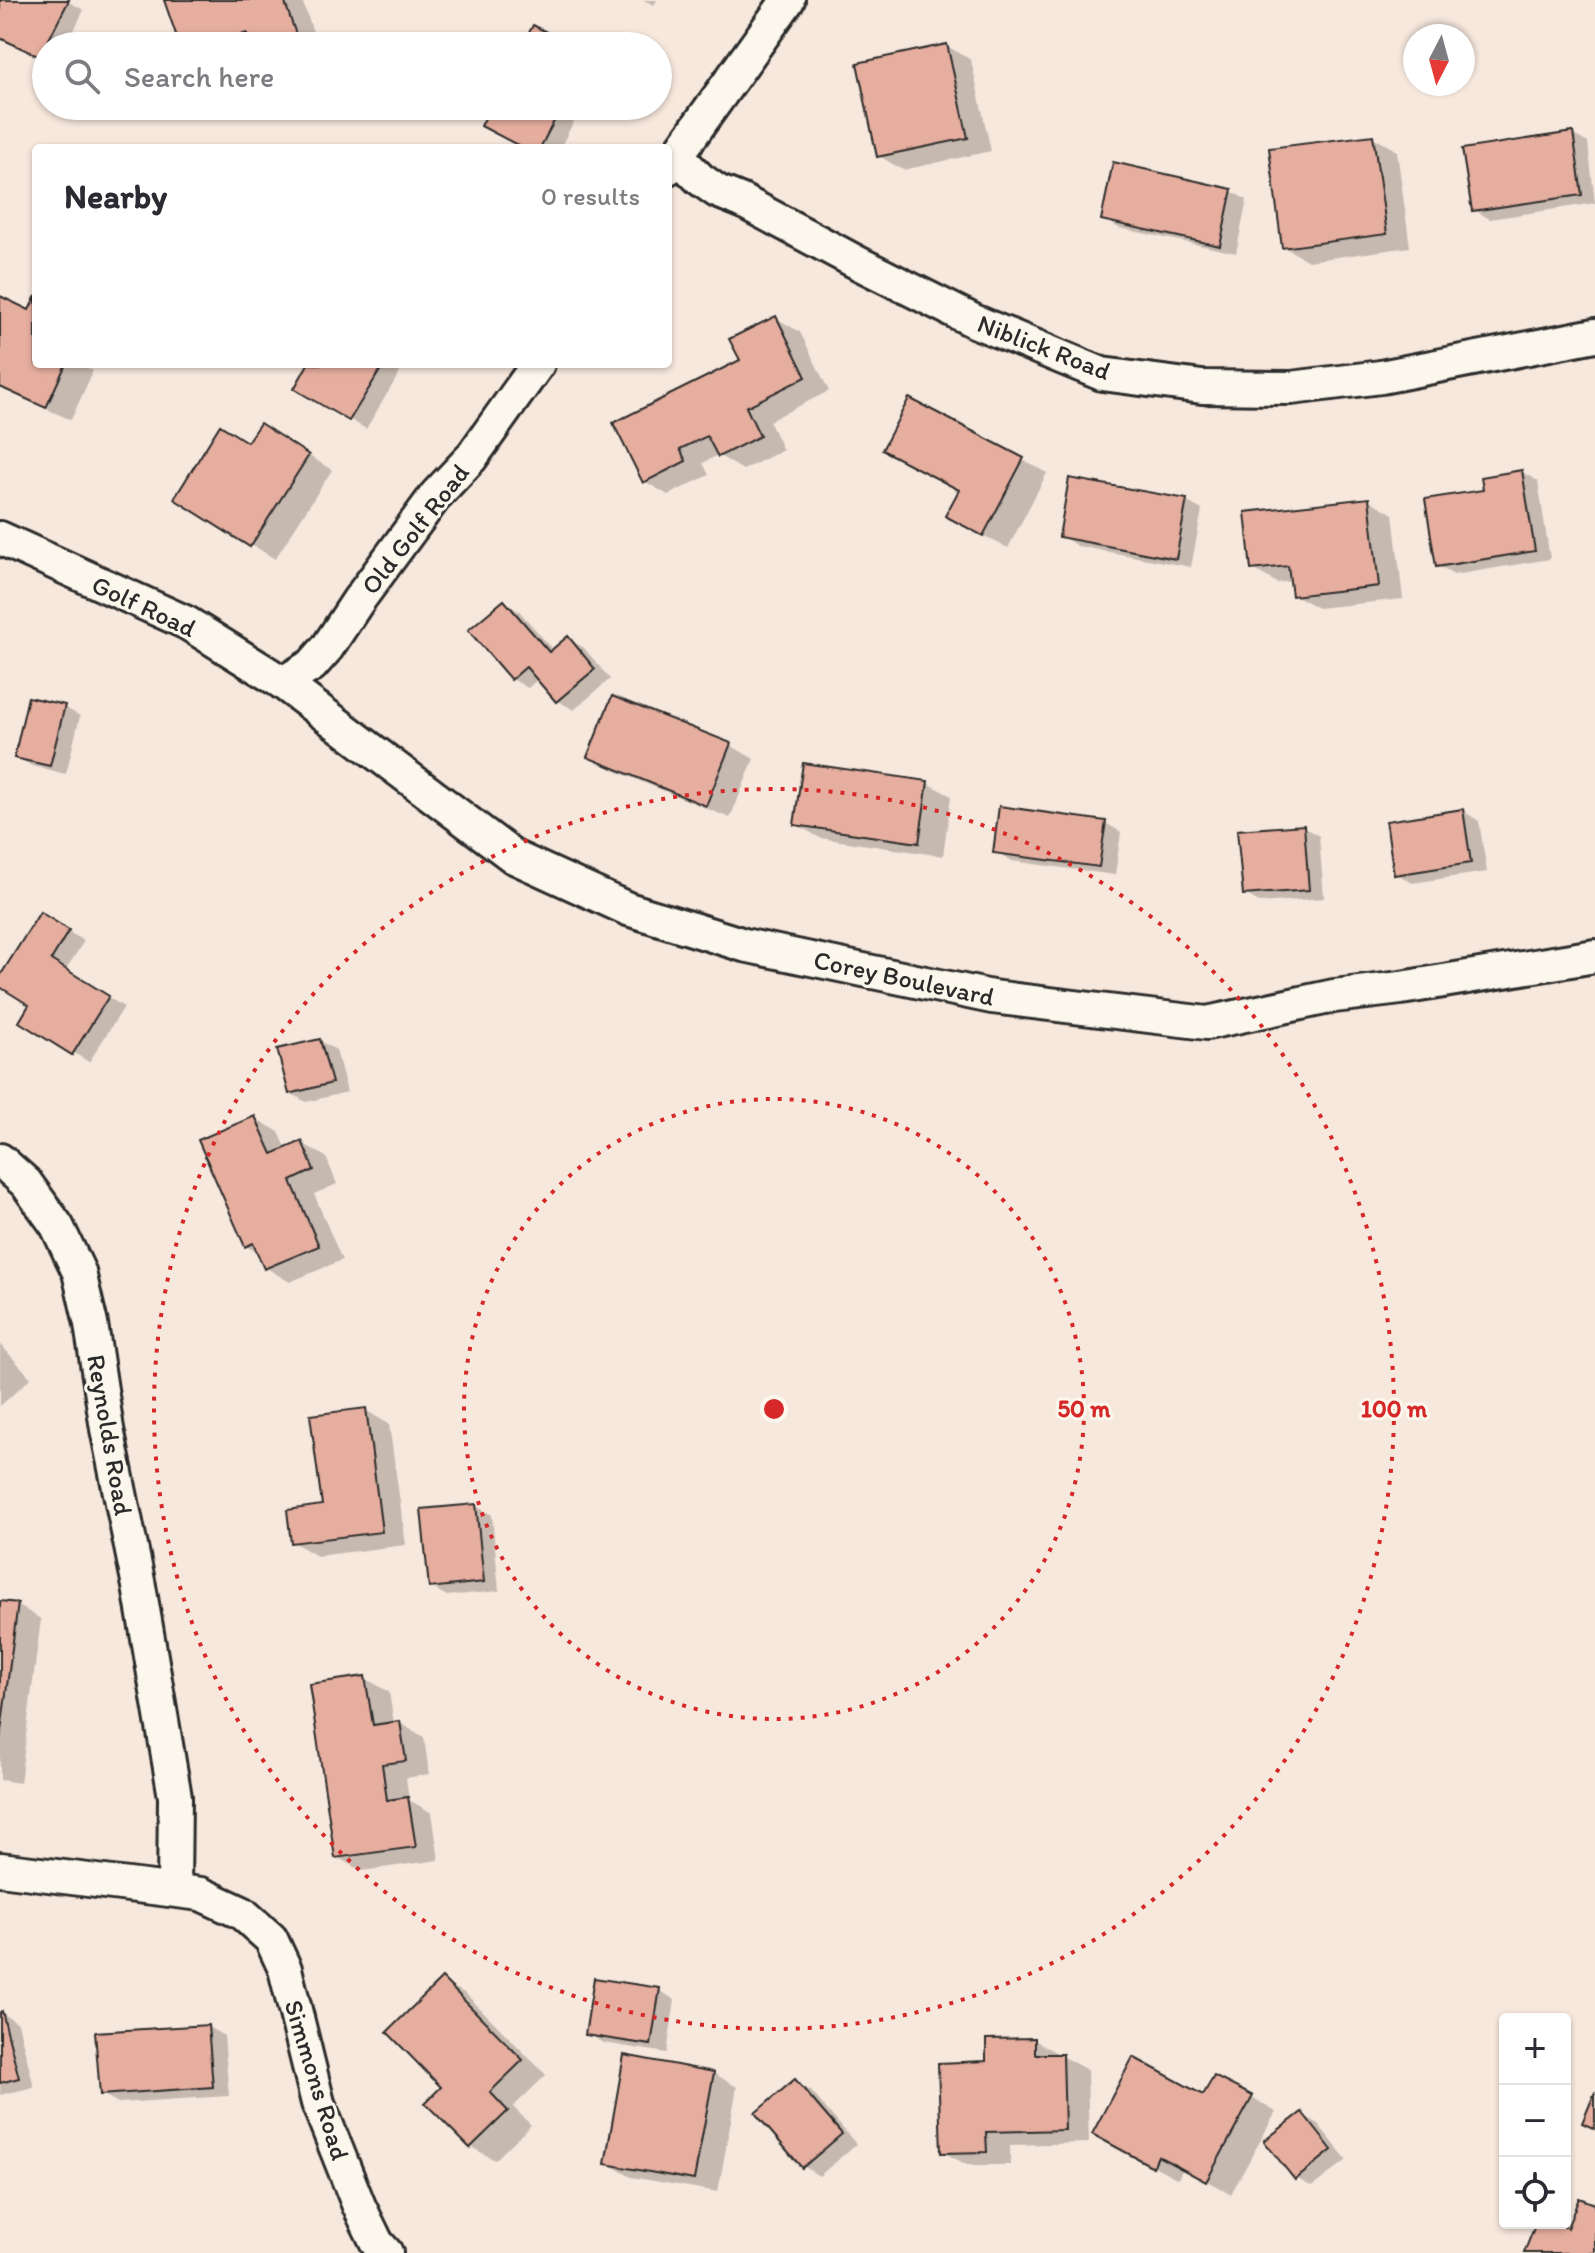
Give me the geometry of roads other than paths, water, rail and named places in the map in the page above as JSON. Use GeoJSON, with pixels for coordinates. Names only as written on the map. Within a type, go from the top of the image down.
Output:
{"type":"FeatureCollection","features":[{"type":"Feature","properties":{"kind":"street"},"geometry":{"type":"LineString","coordinates":[[672,162],[788,0]]}},
{"type":"Feature","properties":{"kind":"street","name":"Niblick Road"},"geometry":{"type":"LineString","coordinates":[[672,162],[717,191],[974,321],[1102,374],[1202,387],[1291,388],[1381,377],[1595,335]]}},
{"type":"Feature","properties":{"kind":"street","name":"Old Golf Road"},"geometry":{"type":"LineString","coordinates":[[283,683],[312,665],[327,648],[436,495],[471,458],[535,368]]}},
{"type":"Feature","properties":{"kind":"street","name":"Golf Road"},"geometry":{"type":"LineString","coordinates":[[0,538],[187,623],[283,683]]}},
{"type":"Feature","properties":{"kind":"street","name":"Corey Boulevard"},"geometry":{"type":"LineString","coordinates":[[283,683],[514,857],[569,885],[628,909],[744,945],[961,991],[1207,1023],[1334,996],[1595,956]]}},
{"type":"Feature","properties":{"kind":"street","name":"Reynolds Road"},"geometry":{"type":"LineString","coordinates":[[0,1160],[26,1183],[57,1226],[79,1272],[139,1586],[175,1797],[174,1889]]}},
{"type":"Feature","properties":{"kind":"street","name":"Simmons Road"},"geometry":{"type":"LineString","coordinates":[[0,1869],[201,1894],[242,1913],[271,1939],[285,1969],[318,2103],[359,2206],[377,2243],[386,2253]]}}]}
